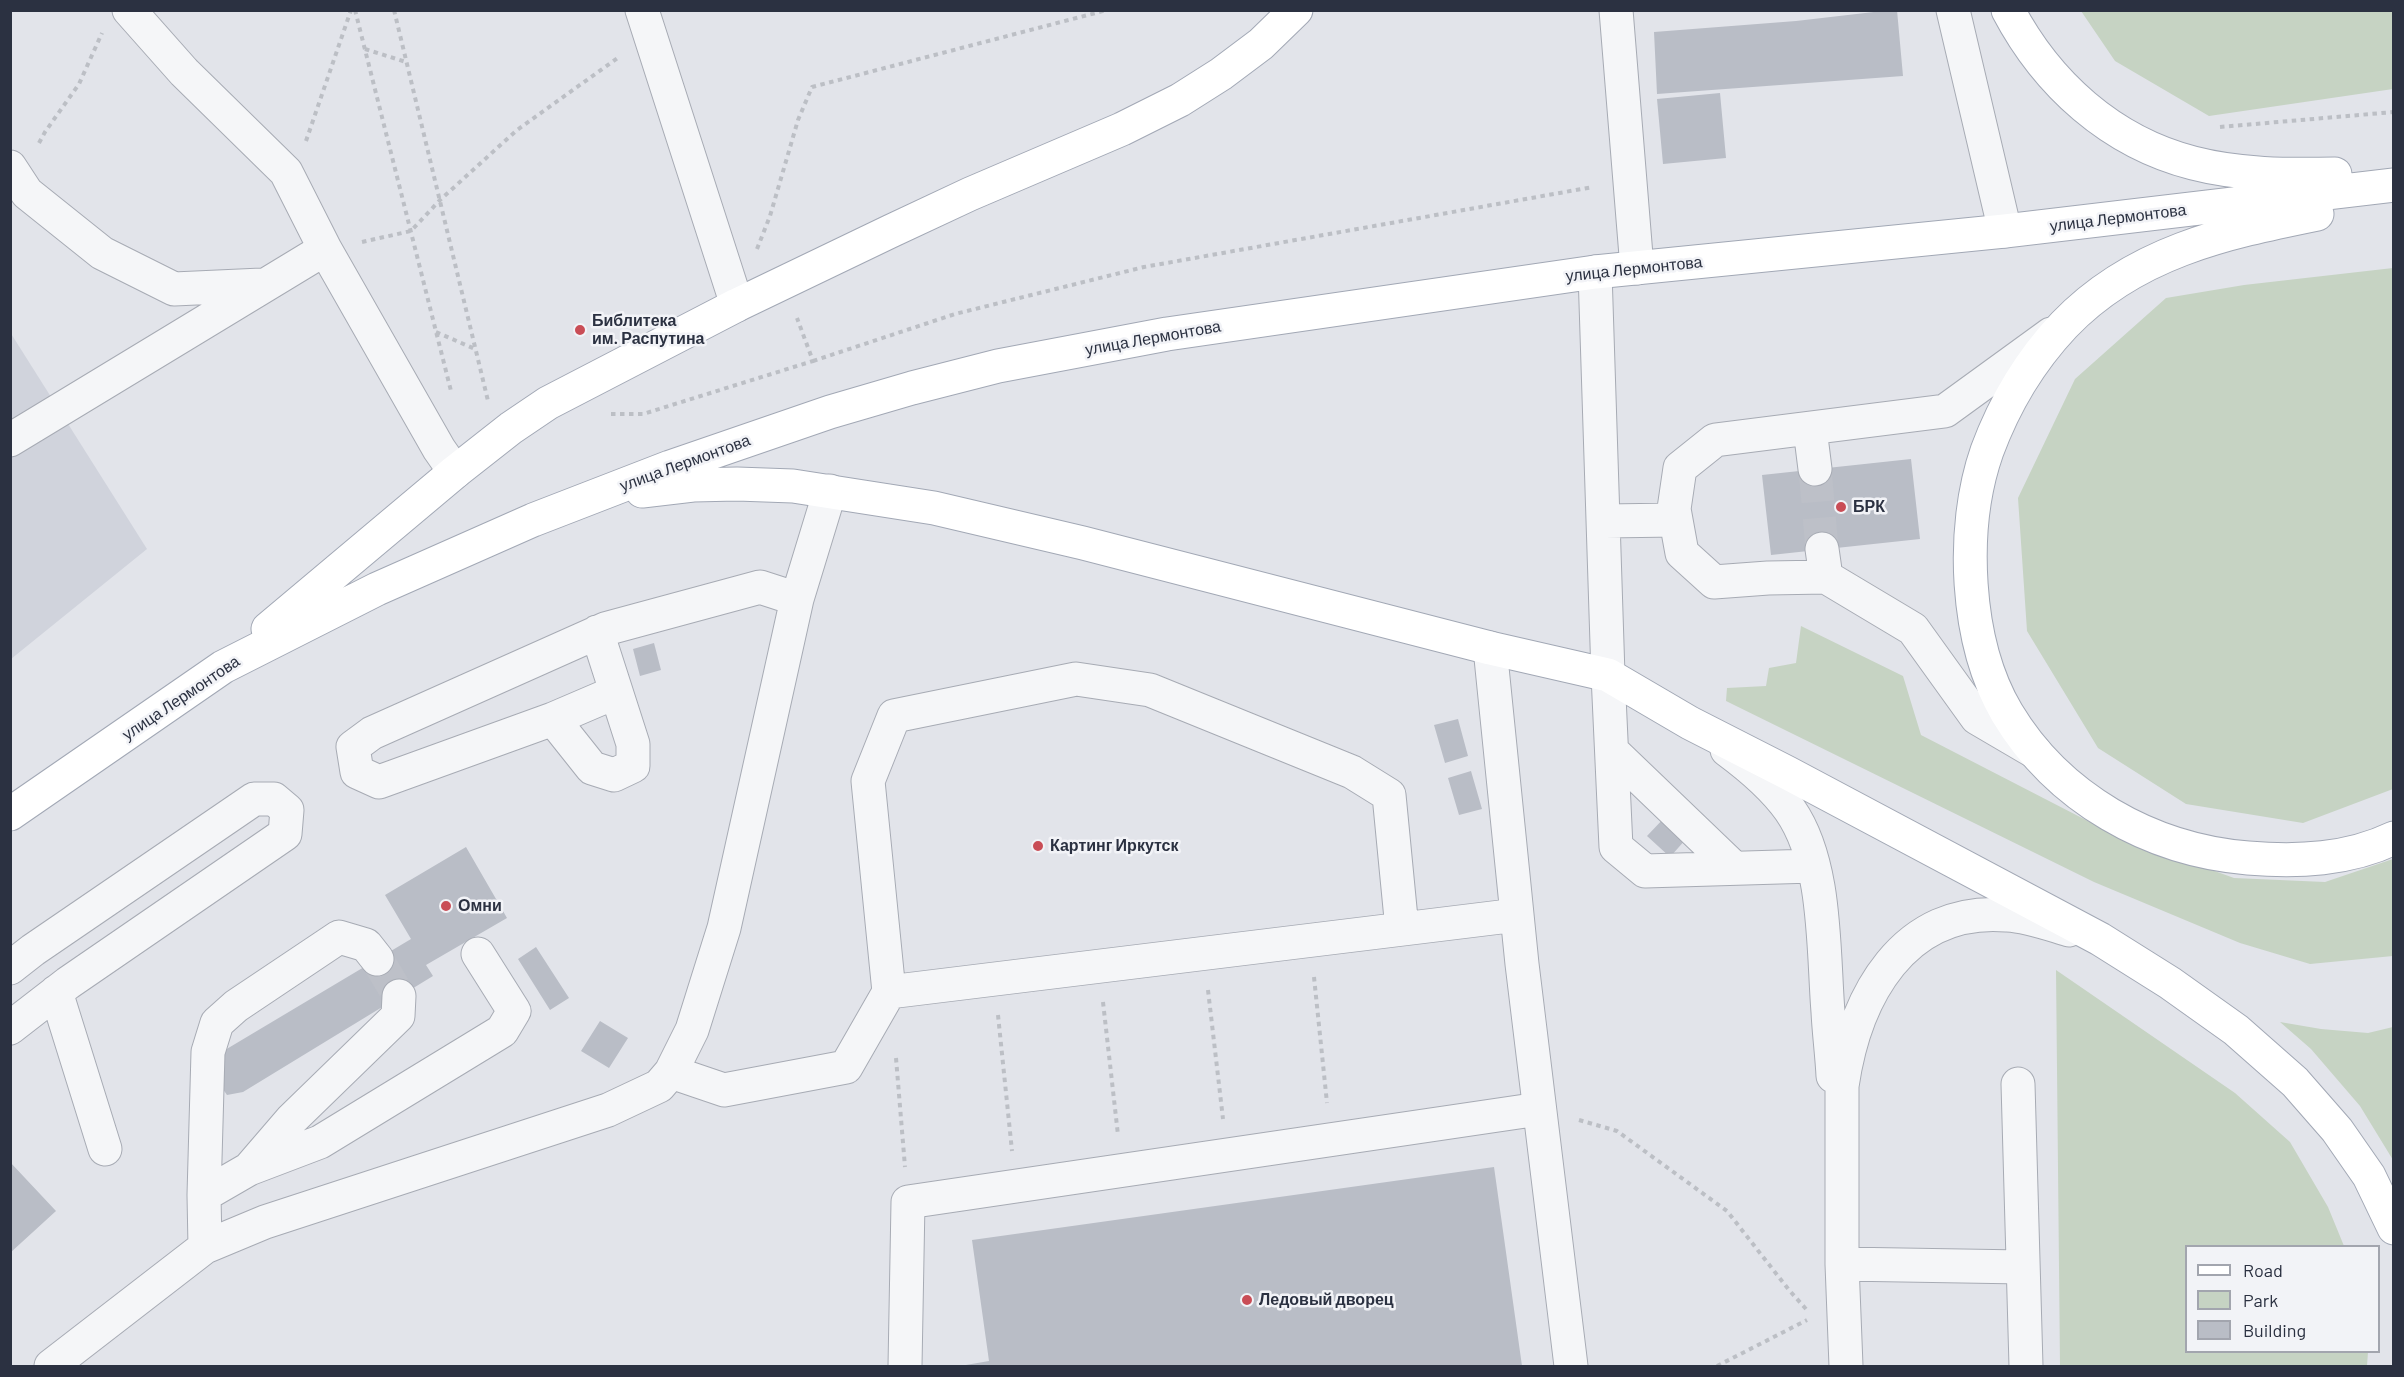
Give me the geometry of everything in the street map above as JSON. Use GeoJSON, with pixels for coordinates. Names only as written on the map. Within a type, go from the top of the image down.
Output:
{"type":"FeatureCollection","features":[{"type":"Feature","properties":{"kind":"main road"},"geometry":{"type":"LineString","coordinates":[[223,667],[455,472],[517,423],[548,403],[737,304],[970,194],[1122,129],[1180,100],[1253,50],[1296,10]]}},
{"type":"Feature","properties":{"kind":"main road"},"geometry":{"type":"LineString","coordinates":[[2008,10],[2039,60],[2071,96],[2108,126],[2149,147],[2192,163],[2230,170],[2303,175],[2394,172]]}},
{"type":"Feature","properties":{"kind":"main road","name":"улица Лермонтова"},"geometry":{"type":"LineString","coordinates":[[10,814],[223,667],[377,588],[533,520],[670,467],[808,419],[902,391],[998,366],[1167,334],[1595,272],[2005,231],[2394,185]]}},
{"type":"Feature","properties":{"kind":"main road"},"geometry":{"type":"LineString","coordinates":[[2394,199],[2237,230],[2191,245],[2148,264],[2105,290],[2065,324],[2034,361],[2008,405],[1987,452],[1975,502],[1971,553],[1973,605],[1985,663],[2007,712],[2035,752],[2071,790],[2114,817],[2166,842],[2227,856],[2278,861],[2329,858],[2374,848],[2394,838]]}},
{"type":"Feature","properties":{"kind":"main road"},"geometry":{"type":"LineString","coordinates":[[533,520],[593,502],[648,490],[693,485],[737,483],[830,491],[934,508],[1083,543],[1490,648],[1608,675],[1690,723],[2100,939],[2170,983],[2236,1030],[2295,1082],[2337,1130],[2369,1176],[2394,1228]]}},
{"type":"Feature","properties":{"kind":"street"},"geometry":{"type":"LineString","coordinates":[[129,10],[184,72],[286,172],[325,249],[439,449],[455,472]]}},
{"type":"Feature","properties":{"kind":"street"},"geometry":{"type":"LineString","coordinates":[[642,10],[737,304]]}},
{"type":"Feature","properties":{"kind":"street"},"geometry":{"type":"LineString","coordinates":[[1616,10],[1637,268]]}},
{"type":"Feature","properties":{"kind":"street"},"geometry":{"type":"LineString","coordinates":[[1953,10],[2005,231]]}},
{"type":"Feature","properties":{"kind":"street"},"geometry":{"type":"LineString","coordinates":[[15,175],[27,194],[102,253],[174,289],[265,285]]}},
{"type":"Feature","properties":{"kind":"street"},"geometry":{"type":"LineString","coordinates":[[10,440],[325,249]]}},
{"type":"Feature","properties":{"kind":"street"},"geometry":{"type":"LineString","coordinates":[[1595,272],[1616,847],[1645,871],[1813,866]]}},
{"type":"Feature","properties":{"kind":"street"},"geometry":{"type":"LineString","coordinates":[[2035,752],[1977,718],[1913,629],[1824,563],[1768,578],[1714,582],[1682,553],[1674,509],[1680,468],[1715,440],[1945,411],[2065,324]]}},
{"type":"Feature","properties":{"kind":"street"},"geometry":{"type":"LineString","coordinates":[[1810,429],[1815,470]]}},
{"type":"Feature","properties":{"kind":"street"},"geometry":{"type":"LineString","coordinates":[[51,1366],[206,1246],[265,1222],[608,1110],[659,1086],[671,1072],[692,1030],[724,928],[797,599],[830,491]]}},
{"type":"Feature","properties":{"kind":"street"},"geometry":{"type":"LineString","coordinates":[[1605,521],[1676,520]]}},
{"type":"Feature","properties":{"kind":"street"},"geometry":{"type":"LineString","coordinates":[[616,692],[553,719],[378,782],[357,772],[353,747],[372,733],[601,631],[760,587],[797,599]]}},
{"type":"Feature","properties":{"kind":"street"},"geometry":{"type":"LineString","coordinates":[[553,719],[592,768],[614,775],[633,766],[633,744],[616,692],[601,631]]}},
{"type":"Feature","properties":{"kind":"street"},"geometry":{"type":"LineString","coordinates":[[1490,648],[1517,915],[1571,1366]]}},
{"type":"Feature","properties":{"kind":"street"},"geometry":{"type":"LineString","coordinates":[[671,1072],[724,1090],[846,1067],[889,992],[868,781],[894,716],[1076,679],[1150,690],[1352,772],[1389,795],[1402,929]]}},
{"type":"Feature","properties":{"kind":"street"},"geometry":{"type":"LineString","coordinates":[[1690,723],[1751,768],[1791,811],[1802,833],[1813,866],[1823,942],[1841,1156]]}},
{"type":"Feature","properties":{"kind":"street"},"geometry":{"type":"LineString","coordinates":[[1612,751],[1734,868]]}},
{"type":"Feature","properties":{"kind":"street"},"geometry":{"type":"LineString","coordinates":[[10,968],[254,799],[274,799],[287,810],[285,834],[56,992],[10,1028]]}},
{"type":"Feature","properties":{"kind":"street"},"geometry":{"type":"LineString","coordinates":[[889,992],[1517,915]]}},
{"type":"Feature","properties":{"kind":"street"},"geometry":{"type":"LineString","coordinates":[[1846,1366],[1842,1264],[1842,1086],[1854,1028],[1878,981],[1897,955],[1918,935],[1962,918],[2007,915],[2032,919],[2100,939]]}},
{"type":"Feature","properties":{"kind":"street"},"geometry":{"type":"LineString","coordinates":[[206,1246],[204,1195],[208,1052],[217,1023],[236,1006],[339,937],[366,945],[377,959]]}},
{"type":"Feature","properties":{"kind":"street"},"geometry":{"type":"LineString","coordinates":[[204,1195],[249,1169],[320,1142],[502,1031],[514,1011],[478,954]]}},
{"type":"Feature","properties":{"kind":"street"},"geometry":{"type":"LineString","coordinates":[[56,992],[105,1149]]}},
{"type":"Feature","properties":{"kind":"street"},"geometry":{"type":"LineString","coordinates":[[249,1169],[292,1119],[398,1016],[399,996]]}},
{"type":"Feature","properties":{"kind":"street"},"geometry":{"type":"LineString","coordinates":[[2018,1083],[2026,1366]]}},
{"type":"Feature","properties":{"kind":"street"},"geometry":{"type":"LineString","coordinates":[[905,1366],[908,1202],[1539,1109]]}},
{"type":"Feature","properties":{"kind":"street"},"geometry":{"type":"LineString","coordinates":[[1842,1264],[2023,1267]]}},
{"type":"Feature","properties":{"kind":"path"},"geometry":{"type":"LineString","coordinates":[[292,184],[353,10]]}},
{"type":"Feature","properties":{"kind":"path"},"geometry":{"type":"LineString","coordinates":[[353,10],[453,399]]}},
{"type":"Feature","properties":{"kind":"path"},"geometry":{"type":"LineString","coordinates":[[394,10],[490,412]]}},
{"type":"Feature","properties":{"kind":"path"},"geometry":{"type":"LineString","coordinates":[[755,254],[770,216],[798,120],[812,87],[1107,10]]}},
{"type":"Feature","properties":{"kind":"path"},"geometry":{"type":"LineString","coordinates":[[15,175],[79,84],[102,32]]}},
{"type":"Feature","properties":{"kind":"path"},"geometry":{"type":"LineString","coordinates":[[364,49],[406,62]]}},
{"type":"Feature","properties":{"kind":"path"},"geometry":{"type":"LineString","coordinates":[[325,249],[411,231],[440,200],[518,130],[620,56]]}},
{"type":"Feature","properties":{"kind":"path"},"geometry":{"type":"LineString","coordinates":[[2220,127],[2394,112]]}},
{"type":"Feature","properties":{"kind":"path"},"geometry":{"type":"LineString","coordinates":[[602,414],[643,414],[955,314],[1144,267],[1580,188]]}},
{"type":"Feature","properties":{"kind":"path"},"geometry":{"type":"LineString","coordinates":[[784,282],[813,360]]}},
{"type":"Feature","properties":{"kind":"path"},"geometry":{"type":"LineString","coordinates":[[435,332],[475,349]]}},
{"type":"Feature","properties":{"kind":"path"},"geometry":{"type":"LineString","coordinates":[[1100,966],[1107,1047],[1123,1171]]}},
{"type":"Feature","properties":{"kind":"path"},"geometry":{"type":"LineString","coordinates":[[994,979],[1015,1186]]}},
{"type":"Feature","properties":{"kind":"path"},"geometry":{"type":"LineString","coordinates":[[1318,1017],[1331,1140]]}},
{"type":"Feature","properties":{"kind":"path"},"geometry":{"type":"LineString","coordinates":[[1213,1031],[1227,1155]]}},
{"type":"Feature","properties":{"kind":"path"},"geometry":{"type":"LineString","coordinates":[[898,1076],[908,1202]]}},
{"type":"Feature","properties":{"kind":"path"},"geometry":{"type":"LineString","coordinates":[[1539,1109],[1617,1131],[1727,1211],[1789,1290],[1813,1316],[1717,1366]]}},
{"type":"Feature","properties":{"kind":"shaded area"},"geometry":{"type":"Polygon","coordinates":[[[10,332],[147,549],[11,659],[10,659],[10,332]]]}},
{"type":"Feature","properties":{"kind":"green space"},"geometry":{"type":"Polygon","coordinates":[[[2081,11],[2393,11],[2393,89],[2209,116],[2115,61],[2081,11]]]}},
{"type":"Feature","properties":{"kind":"green space"},"geometry":{"type":"Polygon","coordinates":[[[2393,268],[2393,789],[2303,823],[2186,804],[2098,748],[2027,631],[2018,498],[2075,379],[2166,298],[2244,285],[2393,268]]]}},
{"type":"Feature","properties":{"kind":"green space"},"geometry":{"type":"Polygon","coordinates":[[[1801,626],[1903,676],[1921,735],[2115,835],[2234,878],[2325,882],[2393,859],[2393,956],[2310,964],[2240,943],[2094,882],[1726,701],[1727,688],[1766,686],[1769,668],[1796,663],[1801,626]]]}},
{"type":"Feature","properties":{"kind":"green space"},"geometry":{"type":"Polygon","coordinates":[[[2056,970],[2235,1093],[2290,1142],[2328,1207],[2344,1245],[2185,1245],[2185,1353],[2368,1353],[2367,1366],[2060,1366],[2056,970]]]}},
{"type":"Feature","properties":{"kind":"green space"},"geometry":{"type":"Polygon","coordinates":[[[2280,1022],[2321,1029],[2368,1033],[2393,1027],[2393,1160],[2360,1106],[2311,1049],[2280,1022]]]}},
{"type":"Feature","properties":{"kind":"building"},"geometry":{"type":"Polygon","coordinates":[[[1897,10],[1903,76],[1657,94],[1654,32],[1796,21],[1897,10]]]}},
{"type":"Feature","properties":{"kind":"building"},"geometry":{"type":"Polygon","coordinates":[[[1720,93],[1726,158],[1663,164],[1657,99],[1720,93]]]}},
{"type":"Feature","properties":{"kind":"building","name":"БРК"},"geometry":{"type":"Polygon","coordinates":[[[1911,459],[1920,539],[1771,555],[1762,475],[1911,459]]]}},
{"type":"Feature","properties":{"kind":"building"},"geometry":{"type":"Polygon","coordinates":[[[654,643],[661,670],[640,676],[633,649],[654,643]]]}},
{"type":"Feature","properties":{"kind":"building"},"geometry":{"type":"Polygon","coordinates":[[[1458,719],[1468,756],[1445,763],[1434,725],[1458,719]]]}},
{"type":"Feature","properties":{"kind":"building"},"geometry":{"type":"Polygon","coordinates":[[[1471,771],[1482,809],[1459,815],[1448,778],[1471,771]]]}},
{"type":"Feature","properties":{"kind":"building"},"geometry":{"type":"Polygon","coordinates":[[[1665,817],[1687,838],[1670,857],[1647,836],[1665,817]]]}},
{"type":"Feature","properties":{"kind":"building"},"geometry":{"type":"Polygon","coordinates":[[[466,847],[507,918],[426,965],[433,976],[243,1092],[227,1095],[216,1079],[225,1050],[411,939],[385,895],[466,847]]]}},
{"type":"Feature","properties":{"kind":"building"},"geometry":{"type":"Polygon","coordinates":[[[536,947],[569,998],[550,1010],[518,959],[536,947]]]}},
{"type":"Feature","properties":{"kind":"building"},"geometry":{"type":"Polygon","coordinates":[[[600,1021],[628,1038],[609,1068],[581,1051],[600,1021]]]}},
{"type":"Feature","properties":{"kind":"building"},"geometry":{"type":"Polygon","coordinates":[[[10,1162],[56,1211],[10,1253],[10,1162]]]}},
{"type":"Feature","properties":{"kind":"building","name":"Ледовый дворец"},"geometry":{"type":"Polygon","coordinates":[[[1494,1167],[1522,1366],[960,1366],[989,1361],[972,1240],[1494,1167]]]}},
{"type":"Feature","properties":{"kind":"tunnel"},"geometry":{"type":"LineString","coordinates":[[1815,469],[1822,549]]}},
{"type":"Feature","properties":{"kind":"tunnel"},"geometry":{"type":"LineString","coordinates":[[377,959],[399,996]]}},
{"type":"Feature","properties":{"kind":"place","name":"Библитека им. Распутина"},"geometry":{"type":"Point","coordinates":[580,330]}},
{"type":"Feature","properties":{"kind":"place","name":"БРК"},"geometry":{"type":"Point","coordinates":[1841,507]}},
{"type":"Feature","properties":{"kind":"place","name":"Картинг Иркутск"},"geometry":{"type":"Point","coordinates":[1038,846]}},
{"type":"Feature","properties":{"kind":"place","name":"Омни"},"geometry":{"type":"Point","coordinates":[446,906]}},
{"type":"Feature","properties":{"kind":"place","name":"Ледовый дворец"},"geometry":{"type":"Point","coordinates":[1247,1300]}}]}
